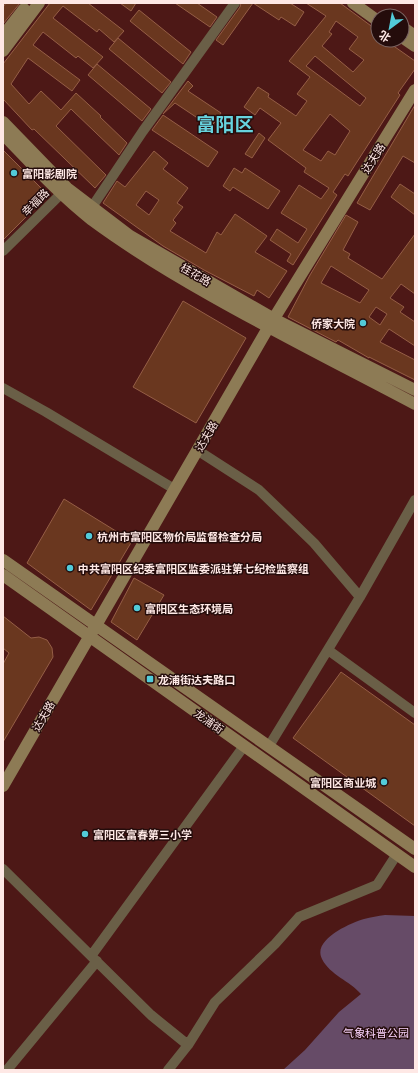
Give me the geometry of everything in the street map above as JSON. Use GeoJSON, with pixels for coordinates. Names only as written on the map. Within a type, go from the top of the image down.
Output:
{"type":"FeatureCollection","features":[{"type":"Feature","properties":{"kind":"main road"},"geometry":{"type":"LineString","coordinates":[[3,36],[29,3]]}},
{"type":"Feature","properties":{"kind":"main road"},"geometry":{"type":"LineString","coordinates":[[3,51],[39,3]]}},
{"type":"Feature","properties":{"kind":"main road"},"geometry":{"type":"LineString","coordinates":[[353,3],[370,15]]}},
{"type":"Feature","properties":{"kind":"main road","name":"达夫路"},"geometry":{"type":"LineString","coordinates":[[94,623],[171,487],[268,322],[415,80]]}},
{"type":"Feature","properties":{"kind":"main road","name":"达夫路"},"geometry":{"type":"LineString","coordinates":[[3,776],[197,450],[268,322],[415,90]]}},
{"type":"Feature","properties":{"kind":"main road","name":"桂花路"},"geometry":{"type":"LineString","coordinates":[[3,122],[64,191],[92,208],[130,236],[268,322],[415,390]]}},
{"type":"Feature","properties":{"kind":"main road"},"geometry":{"type":"LineString","coordinates":[[3,134],[92,219],[123,242],[189,283],[268,322],[415,404]]}},
{"type":"Feature","properties":{"kind":"main road","name":"龙浦街"},"geometry":{"type":"LineString","coordinates":[[3,560],[415,849]]}},
{"type":"Feature","properties":{"kind":"main road","name":"龙浦街"},"geometry":{"type":"LineString","coordinates":[[3,575],[415,867]]}},
{"type":"Feature","properties":{"kind":"main road","name":"达夫路"},"geometry":{"type":"LineString","coordinates":[[3,786],[87,635]]}},
{"type":"Feature","properties":{"kind":"street"},"geometry":{"type":"LineString","coordinates":[[92,208],[143,131],[235,3]]}},
{"type":"Feature","properties":{"kind":"street","name":"幸福路"},"geometry":{"type":"LineString","coordinates":[[3,250],[64,191]]}},
{"type":"Feature","properties":{"kind":"street"},"geometry":{"type":"LineString","coordinates":[[3,388],[171,487]]}},
{"type":"Feature","properties":{"kind":"street"},"geometry":{"type":"LineString","coordinates":[[197,450],[259,490],[314,543],[360,597]]}},
{"type":"Feature","properties":{"kind":"street"},"geometry":{"type":"LineString","coordinates":[[269,746],[360,597],[415,500]]}},
{"type":"Feature","properties":{"kind":"street"},"geometry":{"type":"LineString","coordinates":[[328,650],[415,714]]}},
{"type":"Feature","properties":{"kind":"street"},"geometry":{"type":"LineString","coordinates":[[7,1070],[94,958],[244,746]]}},
{"type":"Feature","properties":{"kind":"street"},"geometry":{"type":"LineString","coordinates":[[168,1070],[188,1045],[215,1002],[275,944],[299,917],[377,885],[397,854]]}},
{"type":"Feature","properties":{"kind":"street"},"geometry":{"type":"LineString","coordinates":[[3,869],[151,1015],[188,1045]]}},
{"type":"Feature","properties":{"kind":"green space","name":"气象科普公园"},"geometry":{"type":"Polygon","coordinates":[[[385,915],[415,916],[415,1070],[283,1070],[305,1050],[339,1012],[361,994],[326,965],[320,952],[322,945],[334,933],[350,924],[367,918],[385,915]]]}},
{"type":"Feature","properties":{"kind":"building"},"geometry":{"type":"Polygon","coordinates":[[[6,3],[20,3],[3,24],[3,7],[6,3]]]}},
{"type":"Feature","properties":{"kind":"building"},"geometry":{"type":"Polygon","coordinates":[[[50,3],[88,3],[124,31],[114,42],[99,29],[97,32],[63,6],[53,18],[103,57],[93,68],[78,56],[76,58],[43,32],[33,45],[80,80],[72,91],[28,58],[11,84],[29,104],[41,91],[61,110],[76,93],[127,143],[119,155],[71,109],[56,126],[106,175],[95,188],[34,129],[32,130],[3,99],[3,64],[50,3]]]}},
{"type":"Feature","properties":{"kind":"building"},"geometry":{"type":"Polygon","coordinates":[[[120,3],[136,3],[131,11],[120,3]]]}},
{"type":"Feature","properties":{"kind":"building"},"geometry":{"type":"Polygon","coordinates":[[[175,3],[197,3],[217,17],[210,27],[175,3]]]}},
{"type":"Feature","properties":{"kind":"building"},"geometry":{"type":"Polygon","coordinates":[[[241,3],[253,3],[223,45],[216,40],[240,7],[241,3]]]}},
{"type":"Feature","properties":{"kind":"building"},"geometry":{"type":"Polygon","coordinates":[[[253,3],[290,3],[304,12],[295,26],[281,17],[279,20],[253,3]]]}},
{"type":"Feature","properties":{"kind":"building"},"geometry":{"type":"Polygon","coordinates":[[[306,3],[340,3],[370,25],[370,48],[396,48],[415,61],[415,69],[398,93],[400,95],[348,176],[345,174],[333,192],[337,195],[293,265],[287,261],[291,254],[270,240],[277,229],[298,243],[307,229],[281,213],[299,185],[321,199],[329,188],[304,172],[306,168],[268,140],[281,123],[260,108],[255,115],[244,107],[258,87],[269,94],[268,97],[296,116],[307,101],[297,94],[310,77],[289,61],[326,16],[306,3]],[[336,21],[329,32],[332,34],[322,46],[353,72],[364,60],[349,49],[358,37],[336,21]],[[315,56],[306,66],[360,106],[366,98],[315,56]],[[330,114],[303,150],[321,161],[328,151],[335,155],[350,131],[330,114]]]}},
{"type":"Feature","properties":{"kind":"building"},"geometry":{"type":"Polygon","coordinates":[[[139,10],[191,52],[183,64],[130,21],[139,10]]]}},
{"type":"Feature","properties":{"kind":"building"},"geometry":{"type":"Polygon","coordinates":[[[118,38],[171,82],[162,93],[109,49],[118,38]]]}},
{"type":"Feature","properties":{"kind":"building"},"geometry":{"type":"Polygon","coordinates":[[[97,64],[151,109],[142,121],[88,75],[97,64]]]}},
{"type":"Feature","properties":{"kind":"building"},"geometry":{"type":"Polygon","coordinates":[[[188,81],[193,86],[188,91],[221,113],[211,127],[175,103],[163,114],[188,81]]]}},
{"type":"Feature","properties":{"kind":"building"},"geometry":{"type":"Polygon","coordinates":[[[415,105],[415,163],[403,156],[370,210],[357,203],[415,105]]]}},
{"type":"Feature","properties":{"kind":"building"},"geometry":{"type":"Polygon","coordinates":[[[163,115],[218,152],[208,167],[152,130],[163,115]]]}},
{"type":"Feature","properties":{"kind":"building"},"geometry":{"type":"Polygon","coordinates":[[[259,133],[265,138],[252,158],[245,154],[259,133]]]}},
{"type":"Feature","properties":{"kind":"building","name":"富阳影剧院"},"geometry":{"type":"Polygon","coordinates":[[[3,150],[48,195],[3,240],[3,150]]]}},
{"type":"Feature","properties":{"kind":"building"},"geometry":{"type":"Polygon","coordinates":[[[154,151],[168,163],[163,169],[188,188],[177,203],[183,207],[173,220],[176,223],[170,231],[206,253],[217,232],[221,235],[235,214],[267,236],[255,252],[287,271],[269,298],[257,290],[254,296],[204,270],[163,246],[103,203],[117,181],[125,187],[154,151]],[[146,191],[136,205],[149,215],[159,200],[146,191]]]}},
{"type":"Feature","properties":{"kind":"building"},"geometry":{"type":"Polygon","coordinates":[[[234,168],[242,173],[245,168],[280,191],[268,209],[233,187],[230,191],[223,186],[234,168]]]}},
{"type":"Feature","properties":{"kind":"building"},"geometry":{"type":"Polygon","coordinates":[[[400,184],[415,194],[415,215],[391,197],[400,184]]]}},
{"type":"Feature","properties":{"kind":"building"},"geometry":{"type":"Polygon","coordinates":[[[346,215],[358,222],[343,250],[350,254],[348,258],[382,279],[415,234],[415,294],[401,284],[390,298],[404,307],[400,312],[415,322],[415,346],[389,329],[380,342],[415,360],[415,380],[369,358],[338,340],[336,342],[288,317],[310,275],[346,215]],[[331,266],[321,283],[360,303],[369,290],[331,266]],[[376,307],[369,317],[380,325],[387,314],[376,307]]]}},
{"type":"Feature","properties":{"kind":"building"},"geometry":{"type":"Polygon","coordinates":[[[183,301],[246,338],[196,423],[133,387],[183,301]]]}},
{"type":"Feature","properties":{"kind":"building"},"geometry":{"type":"Polygon","coordinates":[[[64,499],[132,541],[91,610],[27,563],[64,499]]]}},
{"type":"Feature","properties":{"kind":"building","name":"富阳区生态环境局"},"geometry":{"type":"Polygon","coordinates":[[[134,578],[164,595],[137,640],[111,622],[134,578]]]}},
{"type":"Feature","properties":{"kind":"building"},"geometry":{"type":"Polygon","coordinates":[[[3,616],[31,638],[39,637],[47,640],[52,648],[53,657],[3,742],[3,664],[9,653],[3,648],[3,616]]]}},
{"type":"Feature","properties":{"kind":"building","name":"富阳区商业城"},"geometry":{"type":"Polygon","coordinates":[[[341,672],[415,725],[415,826],[293,738],[341,672]]]}},
{"type":"Feature","properties":{"kind":"place","name":"富阳影剧院"},"geometry":{"type":"Point","coordinates":[14,173]}},
{"type":"Feature","properties":{"kind":"place","name":"侨家大院"},"geometry":{"type":"Point","coordinates":[363,323]}},
{"type":"Feature","properties":{"kind":"place","name":"杭州市富阳区物价局监督检查分局"},"geometry":{"type":"Point","coordinates":[89,536]}},
{"type":"Feature","properties":{"kind":"place","name":"中共富阳区纪委富阳区监委派驻第七纪检监察组"},"geometry":{"type":"Point","coordinates":[70,568]}},
{"type":"Feature","properties":{"kind":"place","name":"富阳区生态环境局"},"geometry":{"type":"Point","coordinates":[137,608]}},
{"type":"Feature","properties":{"kind":"place","name":"龙浦街达夫路口"},"geometry":{"type":"Point","coordinates":[150,679]}},
{"type":"Feature","properties":{"kind":"place","name":"富阳区商业城"},"geometry":{"type":"Point","coordinates":[384,782]}},
{"type":"Feature","properties":{"kind":"place","name":"富阳区富春第三小学"},"geometry":{"type":"Point","coordinates":[85,834]}},
{"type":"Feature","properties":{"kind":"district","name":"富阳区"},"geometry":{"type":"Point","coordinates":[225,124]}}]}
